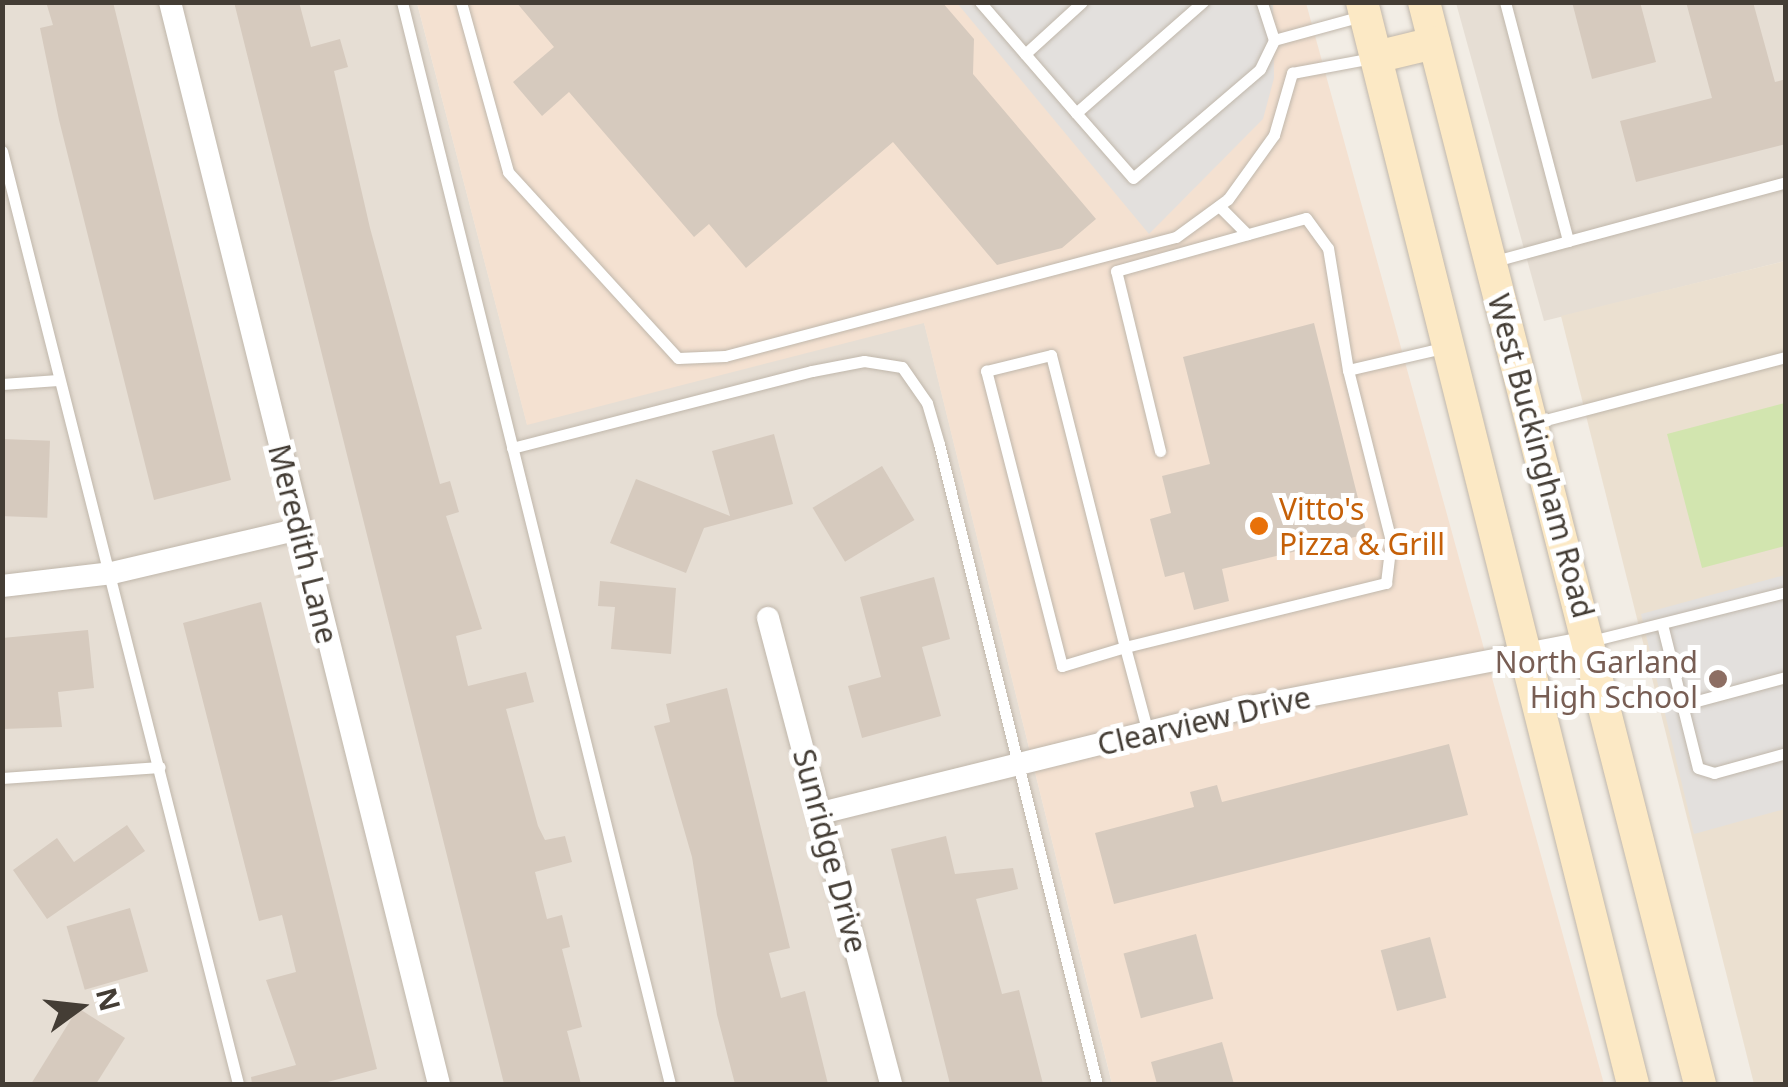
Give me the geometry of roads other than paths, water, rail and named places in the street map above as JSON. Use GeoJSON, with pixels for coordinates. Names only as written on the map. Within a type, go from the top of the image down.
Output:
{"type":"FeatureCollection","features":[{"type":"Feature","properties":{"kind":"main road","name":"West Buckingham Road"},"geometry":{"type":"LineString","coordinates":[[1424,2],[1700,1084]]}},
{"type":"Feature","properties":{"kind":"main road","name":"West Buckingham Road"},"geometry":{"type":"LineString","coordinates":[[1363,9],[1451,346],[1633,1084]]}},
{"type":"Feature","properties":{"kind":"main road"},"geometry":{"type":"LineString","coordinates":[[1376,57],[1434,43]]}},
{"type":"Feature","properties":{"kind":"street","name":"Meredith Lane"},"geometry":{"type":"LineString","coordinates":[[170,2],[438,1084]]}},
{"type":"Feature","properties":{"kind":"street"},"geometry":{"type":"LineString","coordinates":[[2,586],[112,573],[299,530]]}},
{"type":"Feature","properties":{"kind":"street","name":"Sunridge Drive"},"geometry":{"type":"LineString","coordinates":[[768,618],[891,1084]]}},
{"type":"Feature","properties":{"kind":"street","name":"Clearview Drive"},"geometry":{"type":"LineString","coordinates":[[821,814],[1148,732],[1590,642]]}},
{"type":"Feature","properties":{"kind":"lane"},"geometry":{"type":"LineString","coordinates":[[402,2],[670,1084]]}},
{"type":"Feature","properties":{"kind":"lane"},"geometry":{"type":"LineString","coordinates":[[461,2],[508,172],[678,358],[726,356],[1137,254],[1218,206],[1274,135],[1292,73],[1376,57]]}},
{"type":"Feature","properties":{"kind":"lane"},"geometry":{"type":"LineString","coordinates":[[980,2],[1133,178],[1260,69],[1274,40],[1262,2]]}},
{"type":"Feature","properties":{"kind":"lane"},"geometry":{"type":"LineString","coordinates":[[1025,54],[1082,2]]}},
{"type":"Feature","properties":{"kind":"lane"},"geometry":{"type":"LineString","coordinates":[[1076,113],[1203,2]]}},
{"type":"Feature","properties":{"kind":"lane"},"geometry":{"type":"LineString","coordinates":[[1505,2],[1568,241]]}},
{"type":"Feature","properties":{"kind":"lane"},"geometry":{"type":"LineString","coordinates":[[1274,40],[1363,9]]}},
{"type":"Feature","properties":{"kind":"lane"},"geometry":{"type":"LineString","coordinates":[[2,150],[58,380],[112,573],[238,1084]]}},
{"type":"Feature","properties":{"kind":"lane"},"geometry":{"type":"LineString","coordinates":[[1490,263],[1786,182]]}},
{"type":"Feature","properties":{"kind":"lane"},"geometry":{"type":"LineString","coordinates":[[1218,206],[1246,234]]}},
{"type":"Feature","properties":{"kind":"lane"},"geometry":{"type":"LineString","coordinates":[[1148,732],[1125,647],[1051,355],[986,371],[1062,666],[1125,647],[1386,583],[1391,540],[1348,370],[1328,248],[1306,218],[1116,270],[1160,451]]}},
{"type":"Feature","properties":{"kind":"lane"},"geometry":{"type":"LineString","coordinates":[[1348,370],[1451,346]]}},
{"type":"Feature","properties":{"kind":"lane"},"geometry":{"type":"LineString","coordinates":[[1534,423],[1786,357]]}},
{"type":"Feature","properties":{"kind":"lane"},"geometry":{"type":"LineString","coordinates":[[512,448],[812,371],[864,361],[902,368],[927,402],[1098,1084]]}},
{"type":"Feature","properties":{"kind":"lane"},"geometry":{"type":"LineString","coordinates":[[2,384],[58,380]]}},
{"type":"Feature","properties":{"kind":"lane"},"geometry":{"type":"LineString","coordinates":[[1590,642],[1786,592]]}},
{"type":"Feature","properties":{"kind":"lane"},"geometry":{"type":"LineString","coordinates":[[1662,624],[1698,768],[1714,773],[1786,753]]}},
{"type":"Feature","properties":{"kind":"lane"},"geometry":{"type":"LineString","coordinates":[[1682,704],[1786,677]]}},
{"type":"Feature","properties":{"kind":"lane"},"geometry":{"type":"LineString","coordinates":[[2,778],[160,766]]}},
{"type":"Feature","properties":{"kind":"place","name":"Vitto's Pizza & Grill"},"geometry":{"type":"Point","coordinates":[1259,526]}},
{"type":"Feature","properties":{"kind":"place","name":"North Garland High School"},"geometry":{"type":"Point","coordinates":[1718,679]}}]}
